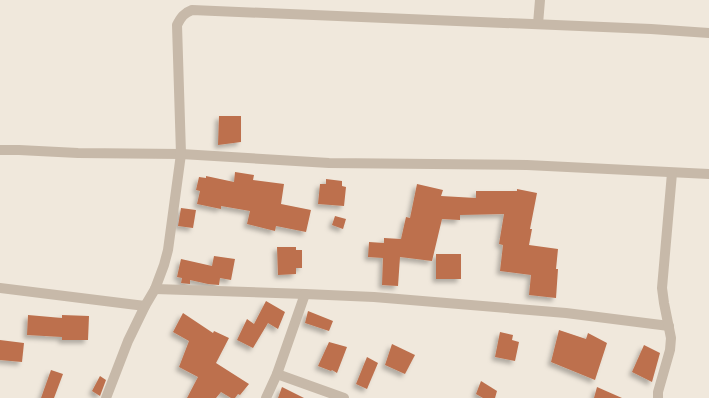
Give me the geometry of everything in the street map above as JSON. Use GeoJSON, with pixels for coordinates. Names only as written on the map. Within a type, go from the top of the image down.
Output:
{"type":"FeatureCollection","features":[{"type":"Feature","properties":{"kind":"street"},"geometry":{"type":"LineString","coordinates":[[538,24],[540,0]]}},
{"type":"Feature","properties":{"kind":"street"},"geometry":{"type":"LineString","coordinates":[[106,398],[128,341],[145,306],[156,290],[168,250],[181,154],[177,24],[182,16],[187,12],[192,10],[651,29],[709,33]]}},
{"type":"Feature","properties":{"kind":"street"},"geometry":{"type":"LineString","coordinates":[[0,150],[78,154],[181,154],[329,163],[527,165],[709,174]]}},
{"type":"Feature","properties":{"kind":"street"},"geometry":{"type":"LineString","coordinates":[[658,398],[658,392],[670,350],[671,338],[662,288],[672,173]]}},
{"type":"Feature","properties":{"kind":"street"},"geometry":{"type":"LineString","coordinates":[[0,288],[145,306]]}},
{"type":"Feature","properties":{"kind":"street"},"geometry":{"type":"LineString","coordinates":[[156,290],[374,297],[566,313],[669,326]]}},
{"type":"Feature","properties":{"kind":"street"},"geometry":{"type":"LineString","coordinates":[[266,398],[277,374],[305,294]]}},
{"type":"Feature","properties":{"kind":"street"},"geometry":{"type":"LineString","coordinates":[[277,374],[344,398]]}},
{"type":"Feature","properties":{"kind":"building"},"geometry":{"type":"Polygon","coordinates":[[[219,116],[241,116],[241,142],[218,145],[219,116]]]}},
{"type":"Feature","properties":{"kind":"building"},"geometry":{"type":"Polygon","coordinates":[[[235,172],[254,175],[253,180],[284,184],[281,204],[311,210],[306,232],[276,226],[275,231],[247,224],[250,211],[221,206],[221,209],[197,204],[200,191],[196,190],[199,177],[206,178],[206,176],[234,182],[235,172]]]}},
{"type":"Feature","properties":{"kind":"building"},"geometry":{"type":"Polygon","coordinates":[[[326,179],[342,181],[342,186],[346,187],[344,206],[318,204],[320,184],[326,184],[326,179]]]}},
{"type":"Feature","properties":{"kind":"building"},"geometry":{"type":"Polygon","coordinates":[[[417,184],[443,190],[441,196],[476,198],[476,191],[517,191],[517,189],[537,193],[530,229],[532,229],[529,245],[558,249],[556,298],[529,295],[531,275],[500,271],[503,245],[499,244],[504,214],[460,215],[460,220],[442,219],[432,261],[400,257],[398,286],[382,285],[383,258],[368,257],[369,242],[384,243],[384,238],[401,239],[406,217],[410,218],[417,184]]]}},
{"type":"Feature","properties":{"kind":"building"},"geometry":{"type":"Polygon","coordinates":[[[181,208],[196,210],[193,228],[178,226],[181,208]]]}},
{"type":"Feature","properties":{"kind":"building"},"geometry":{"type":"Polygon","coordinates":[[[335,216],[346,219],[343,229],[332,225],[335,216]]]}},
{"type":"Feature","properties":{"kind":"building"},"geometry":{"type":"Polygon","coordinates":[[[277,247],[296,247],[296,250],[302,250],[302,268],[296,268],[296,274],[278,275],[277,247]]]}},
{"type":"Feature","properties":{"kind":"building"},"geometry":{"type":"Polygon","coordinates":[[[436,254],[461,254],[461,279],[436,279],[436,254]]]}},
{"type":"Feature","properties":{"kind":"building"},"geometry":{"type":"Polygon","coordinates":[[[214,256],[235,259],[231,280],[220,278],[219,285],[190,280],[190,284],[181,283],[182,278],[177,277],[181,259],[212,266],[214,256]]]}},
{"type":"Feature","properties":{"kind":"building"},"geometry":{"type":"Polygon","coordinates":[[[266,301],[285,312],[278,329],[268,323],[253,348],[237,340],[247,319],[254,324],[266,301]]]}},
{"type":"Feature","properties":{"kind":"building"},"geometry":{"type":"Polygon","coordinates":[[[308,311],[333,321],[329,331],[305,323],[308,311]]]}},
{"type":"Feature","properties":{"kind":"building"},"geometry":{"type":"Polygon","coordinates":[[[183,313],[213,333],[214,331],[229,338],[216,363],[249,384],[240,395],[238,394],[235,398],[231,398],[221,392],[216,398],[187,398],[198,377],[179,367],[189,341],[173,332],[183,313]]]}},
{"type":"Feature","properties":{"kind":"building"},"geometry":{"type":"Polygon","coordinates":[[[28,315],[62,318],[62,315],[89,316],[88,340],[62,340],[62,337],[27,335],[28,315]]]}},
{"type":"Feature","properties":{"kind":"building"},"geometry":{"type":"Polygon","coordinates":[[[559,330],[586,339],[588,333],[607,343],[595,380],[551,362],[559,330]]]}},
{"type":"Feature","properties":{"kind":"building"},"geometry":{"type":"Polygon","coordinates":[[[500,332],[513,335],[512,340],[519,342],[515,361],[495,357],[500,332]]]}},
{"type":"Feature","properties":{"kind":"building"},"geometry":{"type":"Polygon","coordinates":[[[0,340],[24,343],[22,362],[0,360],[0,340]]]}},
{"type":"Feature","properties":{"kind":"building"},"geometry":{"type":"Polygon","coordinates":[[[329,342],[347,347],[337,373],[318,366],[329,342]]]}},
{"type":"Feature","properties":{"kind":"building"},"geometry":{"type":"Polygon","coordinates":[[[392,344],[415,355],[405,374],[385,365],[392,344]]]}},
{"type":"Feature","properties":{"kind":"building"},"geometry":{"type":"Polygon","coordinates":[[[644,345],[660,353],[652,382],[632,372],[644,345]]]}},
{"type":"Feature","properties":{"kind":"building"},"geometry":{"type":"Polygon","coordinates":[[[367,357],[378,363],[367,389],[356,384],[367,357]]]}},
{"type":"Feature","properties":{"kind":"building"},"geometry":{"type":"Polygon","coordinates":[[[51,370],[63,374],[54,398],[41,398],[51,370]]]}},
{"type":"Feature","properties":{"kind":"building"},"geometry":{"type":"Polygon","coordinates":[[[100,376],[106,380],[100,396],[92,391],[100,376]]]}},
{"type":"Feature","properties":{"kind":"building"},"geometry":{"type":"Polygon","coordinates":[[[481,381],[497,391],[495,398],[483,398],[476,394],[481,381]]]}},
{"type":"Feature","properties":{"kind":"building"},"geometry":{"type":"Polygon","coordinates":[[[282,387],[304,398],[278,398],[282,387]]]}},
{"type":"Feature","properties":{"kind":"building"},"geometry":{"type":"Polygon","coordinates":[[[597,387],[622,398],[594,398],[597,387]]]}}]}
